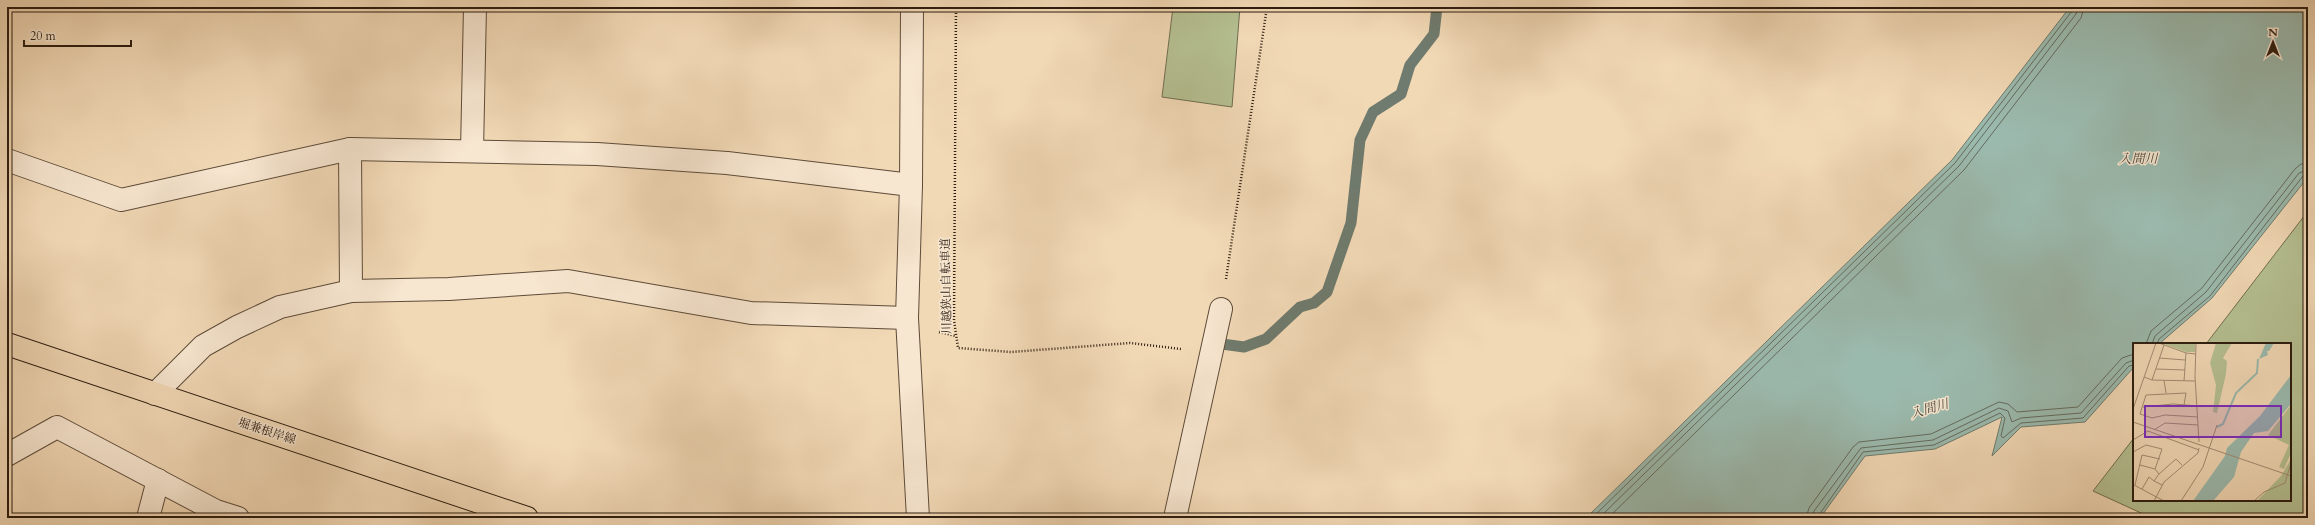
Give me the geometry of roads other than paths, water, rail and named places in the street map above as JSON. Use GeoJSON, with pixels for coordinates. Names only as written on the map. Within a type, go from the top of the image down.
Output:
{"type":"FeatureCollection","features":[{"type":"Feature","properties":{"kind":"main road","name":"堀兼根岸線"},"geometry":{"type":"LineString","coordinates":[[7,344],[527,518]]}},
{"type":"Feature","properties":{"kind":"street"},"geometry":{"type":"LineString","coordinates":[[472,151],[475,7]]}},
{"type":"Feature","properties":{"kind":"street"},"geometry":{"type":"LineString","coordinates":[[912,7],[911,185],[907,318],[918,518]]}},
{"type":"Feature","properties":{"kind":"street"},"geometry":{"type":"LineString","coordinates":[[350,149],[351,291]]}},
{"type":"Feature","properties":{"kind":"street"},"geometry":{"type":"LineString","coordinates":[[7,160],[121,200],[350,149],[596,154],[720,163],[911,185]]}},
{"type":"Feature","properties":{"kind":"street"},"geometry":{"type":"LineString","coordinates":[[155,394],[203,346],[237,327],[280,307],[351,291],[449,289],[568,281],[751,313],[907,318]]}},
{"type":"Feature","properties":{"kind":"street"},"geometry":{"type":"LineString","coordinates":[[1175,518],[1221,309]]}},
{"type":"Feature","properties":{"kind":"street"},"geometry":{"type":"LineString","coordinates":[[7,455],[57,427],[216,511],[238,518]]}},
{"type":"Feature","properties":{"kind":"street"},"geometry":{"type":"LineString","coordinates":[[148,518],[158,480]]}},
{"type":"Feature","properties":{"kind":"water","name":"入間川"},"geometry":{"type":"Polygon","coordinates":[[[2070,7],[2308,7],[2308,177],[2212,298],[2160,343],[2133,343],[2133,368],[2085,422],[2021,427],[1992,456],[2002,417],[1935,449],[1865,456],[1820,518],[1586,518],[1952,160],[2070,7]]]}},
{"type":"Feature","properties":{"kind":"waterway"},"geometry":{"type":"LineString","coordinates":[[1222,344],[1244,347],[1266,339],[1300,307],[1314,303],[1327,292],[1351,223],[1360,140],[1373,112],[1401,94],[1410,65],[1434,34],[1437,7]]}}]}
